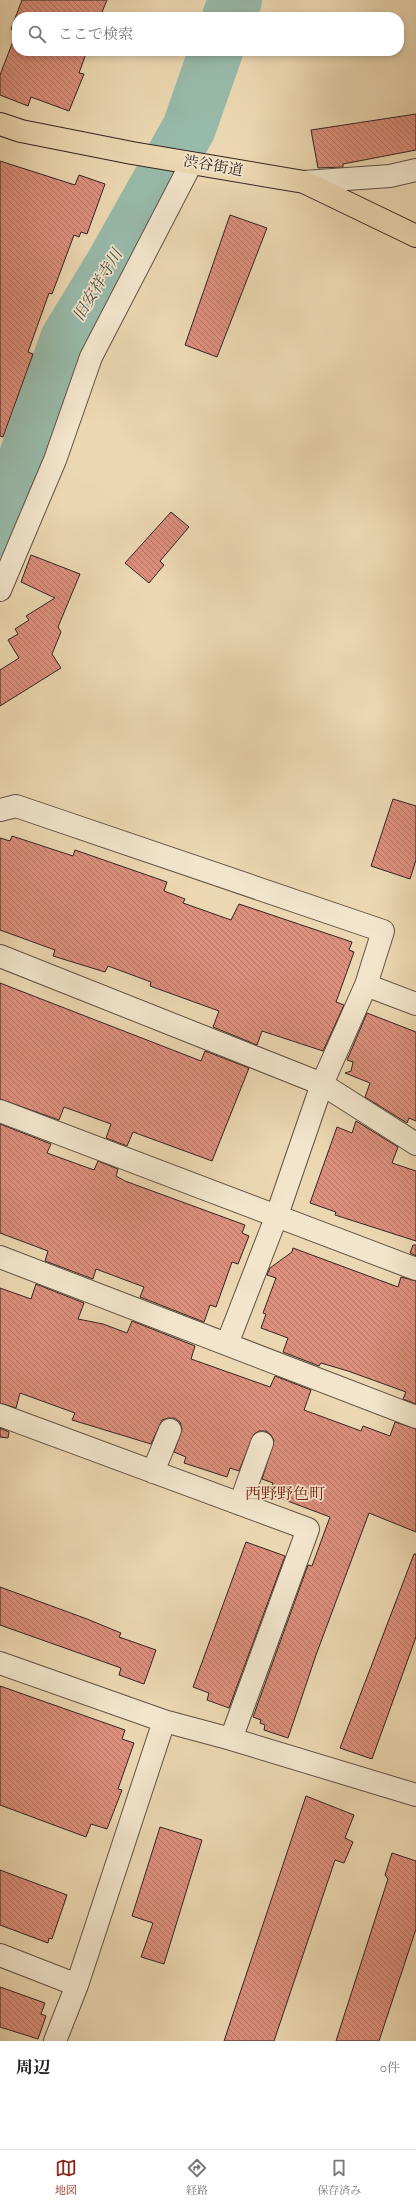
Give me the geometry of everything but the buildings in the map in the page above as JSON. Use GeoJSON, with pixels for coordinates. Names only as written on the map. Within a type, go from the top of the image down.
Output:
{"type":"FeatureCollection","features":[{"type":"Feature","properties":{"kind":"main road","name":"渋谷街道"},"geometry":{"type":"LineString","coordinates":[[0,124],[21,131],[132,153],[304,182],[416,236]]}},
{"type":"Feature","properties":{"kind":"street"},"geometry":{"type":"LineString","coordinates":[[0,590],[55,460],[91,357],[191,164]]}},
{"type":"Feature","properties":{"kind":"street"},"geometry":{"type":"LineString","coordinates":[[304,182],[390,176],[416,170]]}},
{"type":"Feature","properties":{"kind":"street"},"geometry":{"type":"LineString","coordinates":[[0,810],[16,806],[383,931],[366,985],[322,1084],[276,1215],[227,1344]]}},
{"type":"Feature","properties":{"kind":"street"},"geometry":{"type":"LineString","coordinates":[[0,956],[322,1084],[416,1144]]}},
{"type":"Feature","properties":{"kind":"street"},"geometry":{"type":"LineString","coordinates":[[366,985],[416,1004]]}},
{"type":"Feature","properties":{"kind":"street"},"geometry":{"type":"LineString","coordinates":[[0,1111],[416,1269]]}},
{"type":"Feature","properties":{"kind":"street"},"geometry":{"type":"LineString","coordinates":[[0,1257],[416,1417]]}},
{"type":"Feature","properties":{"kind":"street"},"geometry":{"type":"LineString","coordinates":[[0,1415],[308,1530],[232,1739]]}},
{"type":"Feature","properties":{"kind":"street"},"geometry":{"type":"LineString","coordinates":[[153,1472],[170,1430]]}},
{"type":"Feature","properties":{"kind":"street"},"geometry":{"type":"LineString","coordinates":[[240,1504],[262,1443]]}},
{"type":"Feature","properties":{"kind":"street"},"geometry":{"type":"LineString","coordinates":[[0,1663],[164,1722],[232,1739],[416,1795]]}},
{"type":"Feature","properties":{"kind":"street"},"geometry":{"type":"LineString","coordinates":[[55,2041],[77,1985],[164,1722]]}},
{"type":"Feature","properties":{"kind":"street"},"geometry":{"type":"LineString","coordinates":[[0,1955],[77,1985]]}},
{"type":"Feature","properties":{"kind":"waterway","name":"旧安祥寺川"},"geometry":{"type":"LineString","coordinates":[[231,12],[235,0]]}},
{"type":"Feature","properties":{"kind":"waterway","name":"旧安祥寺川"},"geometry":{"type":"LineString","coordinates":[[0,530],[67,339],[112,265],[189,128],[214,56]]}},
{"type":"Feature","properties":{"kind":"district","name":"西野野色町"},"geometry":{"type":"Point","coordinates":[285,1495]}}]}
